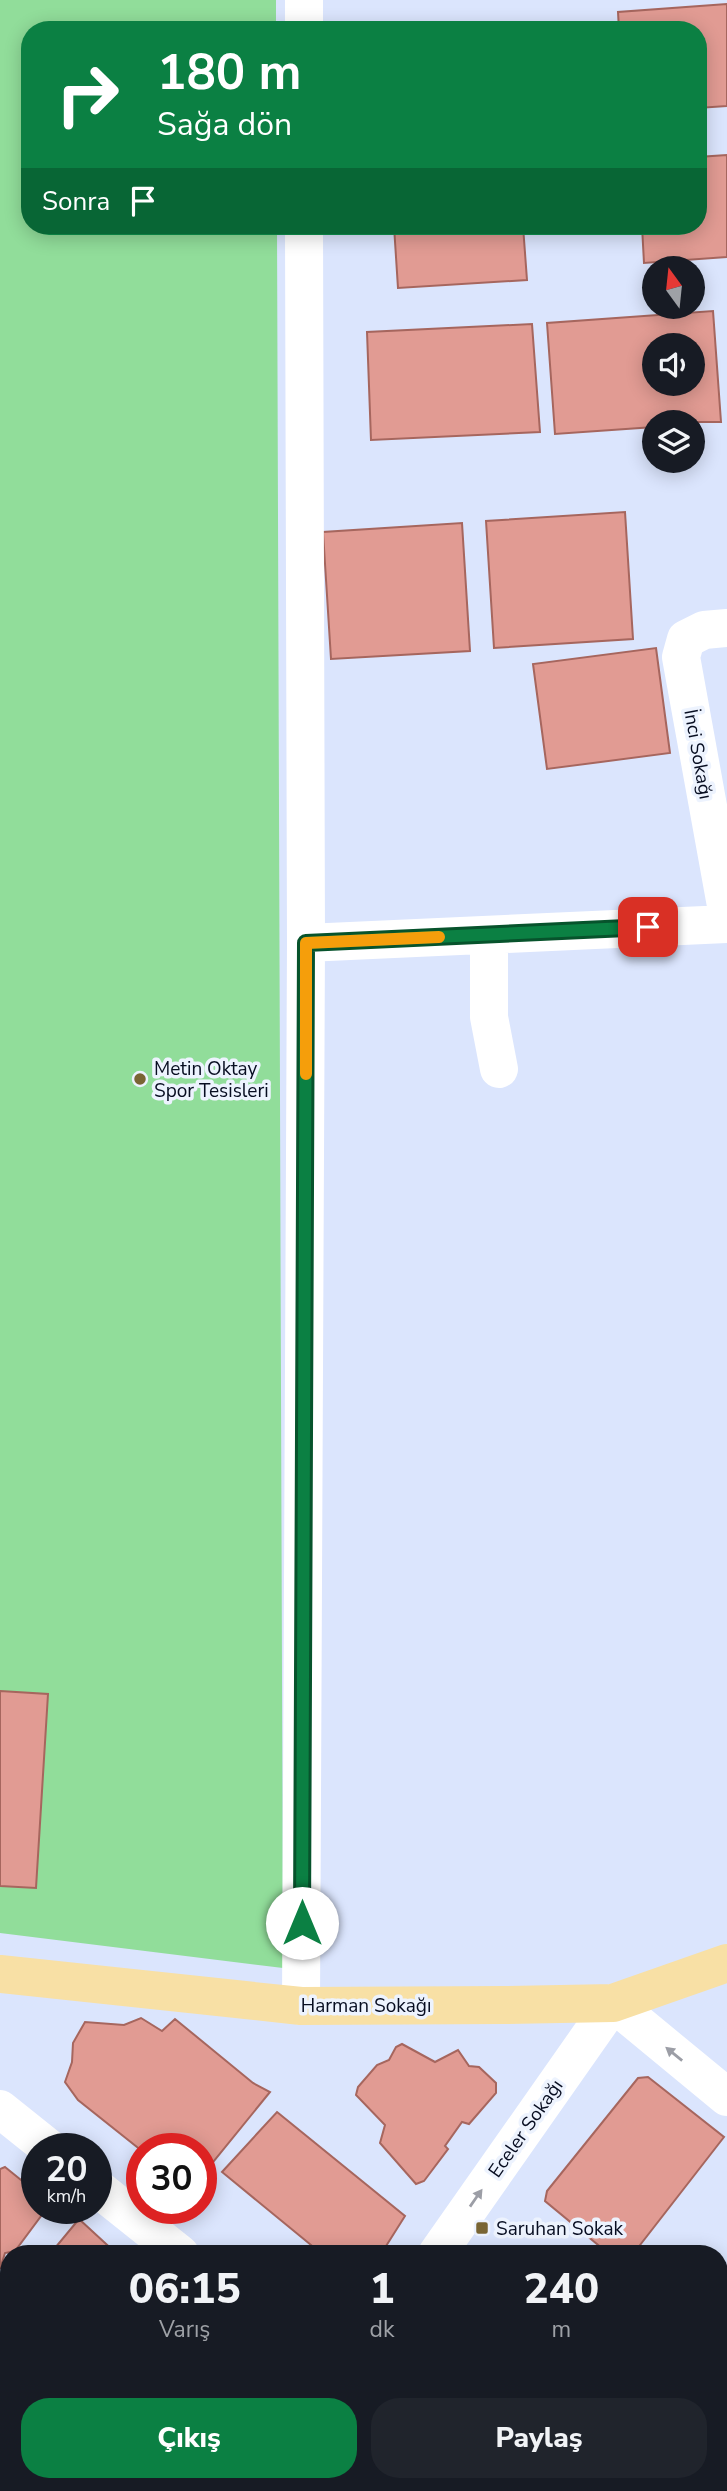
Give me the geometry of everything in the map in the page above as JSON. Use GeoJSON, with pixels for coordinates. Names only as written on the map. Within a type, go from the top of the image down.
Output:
{"type":"FeatureCollection","features":[{"type":"Feature","properties":{"kind":"main road","name":"Harman Sokağı"},"geometry":{"type":"LineString","coordinates":[[0,1975],[301,2007],[613,2003],[727,1964]]}},
{"type":"Feature","properties":{"kind":"street"},"geometry":{"type":"LineString","coordinates":[[304,0],[304,21]]}},
{"type":"Feature","properties":{"kind":"street"},"geometry":{"type":"LineString","coordinates":[[301,2007],[306,943],[304,235]]}},
{"type":"Feature","properties":{"kind":"street","name":"İnci Sokağı"},"geometry":{"type":"LineString","coordinates":[[727,628],[704,630],[686,639],[681,657],[727,911]]}},
{"type":"Feature","properties":{"kind":"street"},"geometry":{"type":"LineString","coordinates":[[306,943],[727,924]]}},
{"type":"Feature","properties":{"kind":"street"},"geometry":{"type":"LineString","coordinates":[[489,934],[489,1017],[499,1069]]}},
{"type":"Feature","properties":{"kind":"street"},"geometry":{"type":"LineString","coordinates":[[613,2003],[727,2097]]}},
{"type":"Feature","properties":{"kind":"street","name":"Eceler Sokağı"},"geometry":{"type":"LineString","coordinates":[[443,2245],[613,2003]]}},
{"type":"Feature","properties":{"kind":"street"},"geometry":{"type":"LineString","coordinates":[[0,2109],[30,2133]]}},
{"type":"Feature","properties":{"kind":"street"},"geometry":{"type":"LineString","coordinates":[[112,2199],[169,2245]]}},
{"type":"Feature","properties":{"kind":"green space","name":"Metin Oktay Spor Tesisleri"},"geometry":{"type":"Polygon","coordinates":[[[0,0],[276,0],[276,21],[21,21],[21,235],[277,235],[283,1968],[0,1933],[0,0]]]}},
{"type":"Feature","properties":{"kind":"building"},"geometry":{"type":"Polygon","coordinates":[[[727,4],[727,106],[707,107],[707,21],[618,21],[618,12],[727,4]]]}},
{"type":"Feature","properties":{"kind":"building"},"geometry":{"type":"Polygon","coordinates":[[[727,155],[727,257],[644,256],[642,235],[707,235],[707,156],[727,155]]]}},
{"type":"Feature","properties":{"kind":"building"},"geometry":{"type":"Polygon","coordinates":[[[395,235],[524,235],[527,280],[398,288],[395,235]]]}},
{"type":"Feature","properties":{"kind":"building"},"geometry":{"type":"Polygon","coordinates":[[[713,311],[721,422],[705,422],[705,410],[642,410],[642,428],[555,434],[547,323],[642,316],[642,319],[705,319],[705,312],[713,311]]]}},
{"type":"Feature","properties":{"kind":"building"},"geometry":{"type":"Polygon","coordinates":[[[532,324],[540,432],[371,440],[367,332],[532,324]]]}},
{"type":"Feature","properties":{"kind":"building"},"geometry":{"type":"Polygon","coordinates":[[[625,512],[633,639],[494,648],[486,521],[625,512]]]}},
{"type":"Feature","properties":{"kind":"building"},"geometry":{"type":"Polygon","coordinates":[[[462,523],[470,651],[331,659],[323,532],[462,523]]]}},
{"type":"Feature","properties":{"kind":"building"},"geometry":{"type":"Polygon","coordinates":[[[656,648],[670,753],[547,769],[533,664],[656,648]]]}},
{"type":"Feature","properties":{"kind":"building"},"geometry":{"type":"Polygon","coordinates":[[[0,1691],[48,1694],[36,1888],[0,1886],[0,1691]]]}},
{"type":"Feature","properties":{"kind":"building"},"geometry":{"type":"Polygon","coordinates":[[[141,2018],[162,2031],[175,2019],[253,2083],[270,2092],[217,2157],[217,2133],[126,2133],[126,2138],[78,2100],[65,2082],[72,2062],[73,2043],[85,2022],[124,2025],[141,2018]]]}},
{"type":"Feature","properties":{"kind":"building"},"geometry":{"type":"Polygon","coordinates":[[[402,2044],[435,2062],[458,2050],[469,2066],[479,2067],[496,2083],[496,2093],[469,2124],[462,2122],[445,2146],[448,2149],[424,2181],[416,2184],[380,2143],[385,2125],[356,2095],[358,2087],[377,2065],[389,2060],[396,2047],[402,2044]]]}},
{"type":"Feature","properties":{"kind":"building"},"geometry":{"type":"Polygon","coordinates":[[[648,2077],[724,2137],[640,2245],[598,2245],[545,2201],[547,2191],[638,2078],[648,2077]]]}},
{"type":"Feature","properties":{"kind":"building"},"geometry":{"type":"Polygon","coordinates":[[[277,2112],[405,2216],[387,2245],[311,2245],[222,2172],[277,2112]]]}},
{"type":"Feature","properties":{"kind":"building"},"geometry":{"type":"Polygon","coordinates":[[[5,2167],[21,2180],[21,2224],[35,2224],[19,2245],[0,2245],[0,2169],[5,2167]]]}},
{"type":"Feature","properties":{"kind":"building"},"geometry":{"type":"Polygon","coordinates":[[[75,2224],[84,2224],[107,2245],[57,2245],[75,2224]]]}},
{"type":"Feature","properties":{"kind":"slow traffic"},"geometry":{"type":"LineString","coordinates":[[306,1074],[306,943],[439,937]]}},
{"type":"Feature","properties":{"kind":"place","name":"Metin Oktay Spor Tesisleri"},"geometry":{"type":"Point","coordinates":[140,1079]}},
{"type":"Feature","properties":{"kind":"place","name":"Saruhan Sokak"},"geometry":{"type":"Point","coordinates":[482,2228]}},
{"type":"Feature","properties":{"kind":"route"},"geometry":{"type":"LineString","coordinates":[[302,1923],[306,943],[648,927]]}}]}
